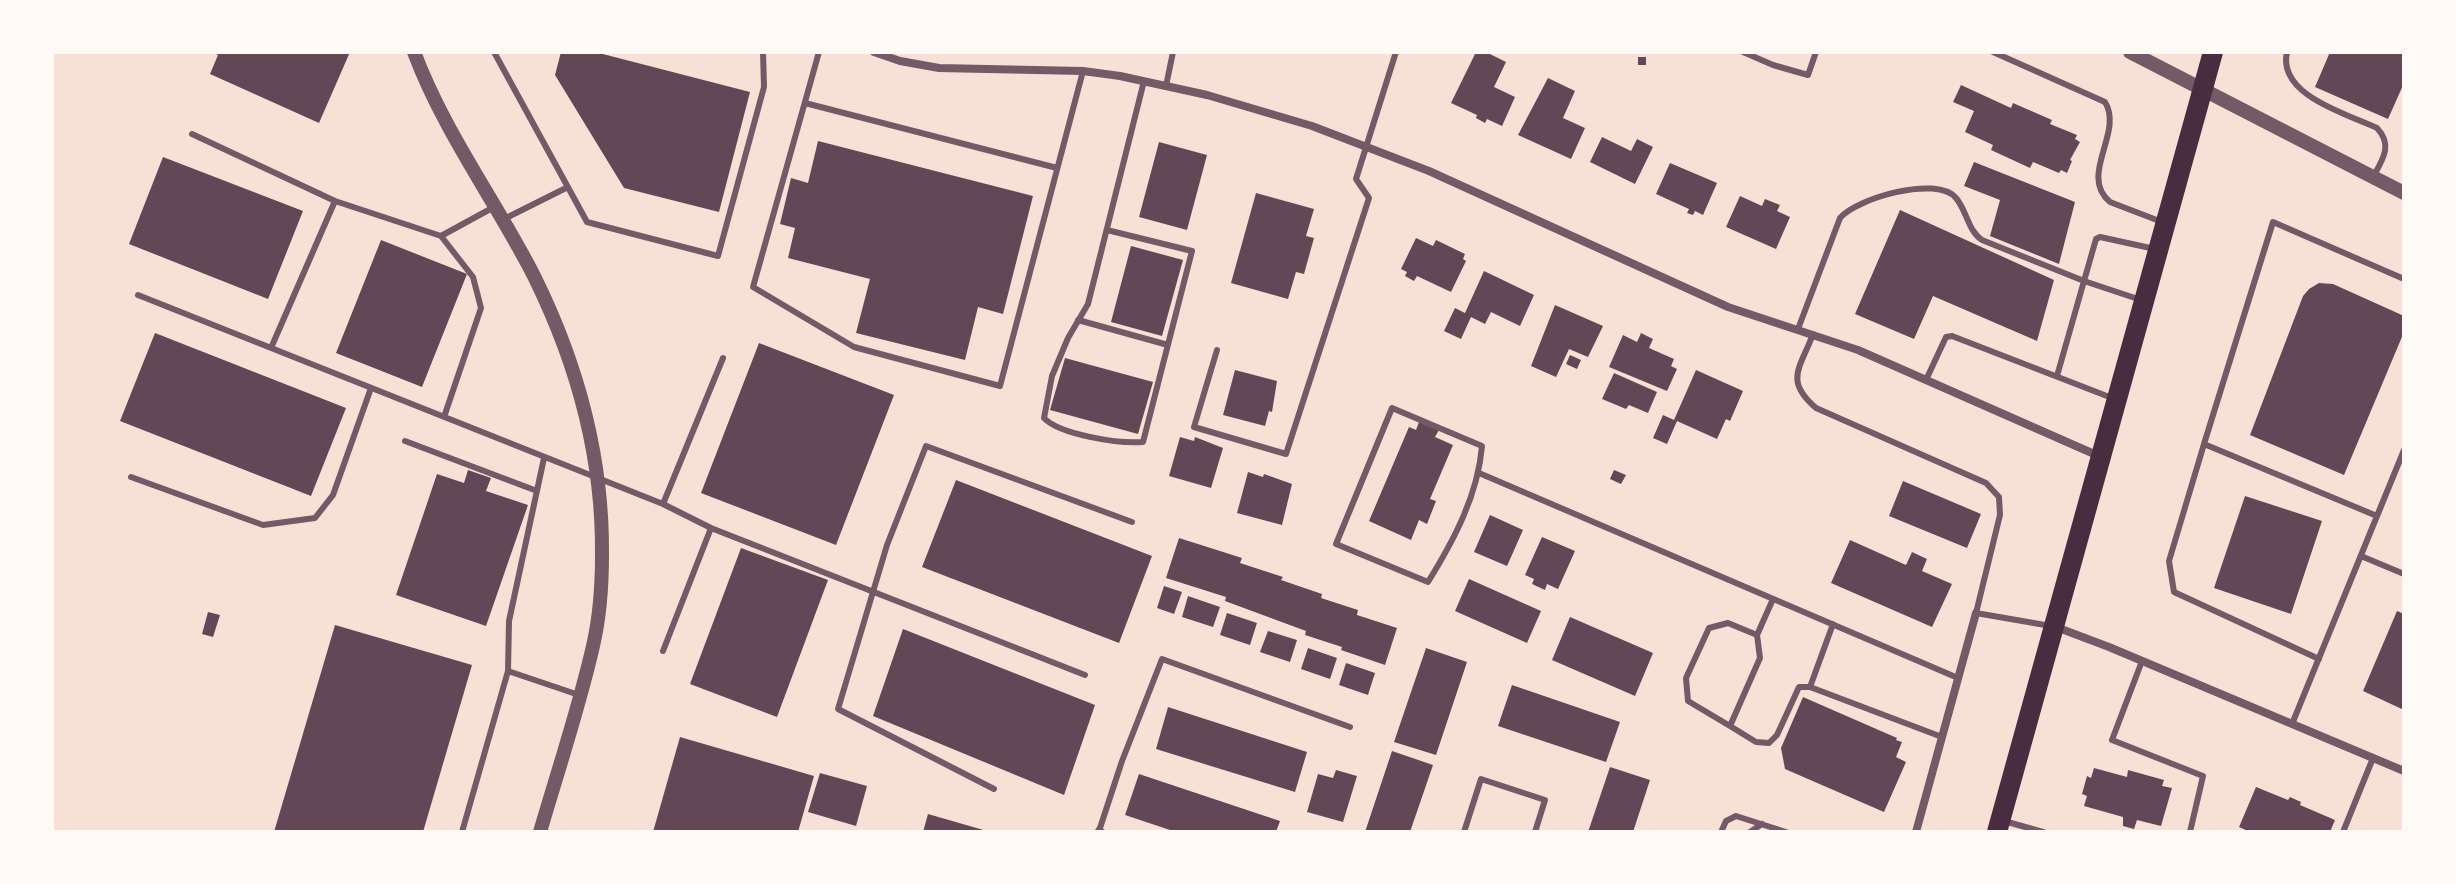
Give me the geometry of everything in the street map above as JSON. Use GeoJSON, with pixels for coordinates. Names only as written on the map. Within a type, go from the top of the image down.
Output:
{"type":"FeatureCollection","features":[{"type":"Feature","properties":{"kind":"main road"},"geometry":{"type":"LineString","coordinates":[[1999,826],[2213,52]]}},
{"type":"Feature","properties":{"kind":"street"},"geometry":{"type":"LineString","coordinates":[[414,52],[439,113],[532,273],[568,353],[592,434],[600,480],[602,529],[599,610],[594,644],[540,832]]}},
{"type":"Feature","properties":{"kind":"street"},"geometry":{"type":"LineString","coordinates":[[874,52],[900,61],[939,68],[1083,71],[1144,81],[1207,95],[1367,146],[1429,171],[1728,307],[1858,350],[2101,457]]}},
{"type":"Feature","properties":{"kind":"street"},"geometry":{"type":"LineString","coordinates":[[2130,52],[2404,193]]}},
{"type":"Feature","properties":{"kind":"street"},"geometry":{"type":"LineString","coordinates":[[1916,832],[1976,613]]}},
{"type":"Feature","properties":{"kind":"street"},"geometry":{"type":"LineString","coordinates":[[2055,627],[2404,771]]}},
{"type":"Feature","properties":{"kind":"lane"},"geometry":{"type":"LineString","coordinates":[[494,52],[587,222],[718,256],[764,87],[763,52]]}},
{"type":"Feature","properties":{"kind":"lane"},"geometry":{"type":"LineString","coordinates":[[819,52],[753,287],[854,347],[1000,386],[1083,71]]}},
{"type":"Feature","properties":{"kind":"lane"},"geometry":{"type":"LineString","coordinates":[[1166,86],[1173,52]]}},
{"type":"Feature","properties":{"kind":"lane"},"geometry":{"type":"LineString","coordinates":[[1217,350],[1194,427],[1286,454],[1369,198],[1356,179],[1396,52]]}},
{"type":"Feature","properties":{"kind":"lane"},"geometry":{"type":"LineString","coordinates":[[1743,52],[1808,75],[1816,52]]}},
{"type":"Feature","properties":{"kind":"lane"},"geometry":{"type":"LineString","coordinates":[[1993,52],[2105,102],[2109,107],[2110,125],[2098,176],[2103,196],[2110,202],[2166,223]]}},
{"type":"Feature","properties":{"kind":"lane"},"geometry":{"type":"LineString","coordinates":[[2287,52],[2286,73],[2296,86],[2315,100],[2377,128],[2385,136],[2386,154],[2373,177]]}},
{"type":"Feature","properties":{"kind":"lane"},"geometry":{"type":"LineString","coordinates":[[1107,230],[1192,251],[1143,442],[1127,444],[1057,428],[1044,418],[1052,376],[1088,304],[1144,81]]}},
{"type":"Feature","properties":{"kind":"lane"},"geometry":{"type":"LineString","coordinates":[[805,103],[1057,168]]}},
{"type":"Feature","properties":{"kind":"lane"},"geometry":{"type":"LineString","coordinates":[[192,134],[335,201],[441,236],[473,277],[481,308],[444,417]]}},
{"type":"Feature","properties":{"kind":"lane"},"geometry":{"type":"LineString","coordinates":[[441,236],[566,188]]}},
{"type":"Feature","properties":{"kind":"lane"},"geometry":{"type":"LineString","coordinates":[[1798,329],[1840,218],[1847,210],[1874,198],[1926,188],[1942,190],[1957,199],[1976,236],[1982,240],[2084,281],[2144,301]]}},
{"type":"Feature","properties":{"kind":"lane"},"geometry":{"type":"LineString","coordinates":[[271,348],[335,201]]}},
{"type":"Feature","properties":{"kind":"lane"},"geometry":{"type":"LineString","coordinates":[[2319,659],[2174,592],[2169,561],[2273,222],[2404,279]]}},
{"type":"Feature","properties":{"kind":"lane"},"geometry":{"type":"LineString","coordinates":[[2057,376],[2096,239],[2100,237],[2159,250]]}},
{"type":"Feature","properties":{"kind":"lane"},"geometry":{"type":"LineString","coordinates":[[138,295],[663,504],[711,528],[1085,675]]}},
{"type":"Feature","properties":{"kind":"lane"},"geometry":{"type":"LineString","coordinates":[[1078,320],[1168,345]]}},
{"type":"Feature","properties":{"kind":"lane"},"geometry":{"type":"LineString","coordinates":[[1813,334],[1795,380],[1800,394],[1816,408],[1986,483],[1999,497],[2000,515],[1976,613],[2055,627]]}},
{"type":"Feature","properties":{"kind":"lane"},"geometry":{"type":"LineString","coordinates":[[1926,380],[1946,337],[1952,336],[2116,399]]}},
{"type":"Feature","properties":{"kind":"lane"},"geometry":{"type":"LineString","coordinates":[[663,504],[723,358]]}},
{"type":"Feature","properties":{"kind":"lane"},"geometry":{"type":"LineString","coordinates":[[131,477],[263,525],[315,518],[333,495],[371,388]]}},
{"type":"Feature","properties":{"kind":"lane"},"geometry":{"type":"LineString","coordinates":[[1392,408],[1482,446],[1479,473],[1452,543],[1428,582],[1336,544],[1392,408]]}},
{"type":"Feature","properties":{"kind":"lane"},"geometry":{"type":"LineString","coordinates":[[405,441],[537,491]]}},
{"type":"Feature","properties":{"kind":"lane"},"geometry":{"type":"LineString","coordinates":[[2204,444],[2377,516]]}},
{"type":"Feature","properties":{"kind":"lane"},"geometry":{"type":"LineString","coordinates":[[994,789],[838,709],[887,545],[926,446],[1132,522]]}},
{"type":"Feature","properties":{"kind":"lane"},"geometry":{"type":"LineString","coordinates":[[2292,724],[2404,450]]}},
{"type":"Feature","properties":{"kind":"lane"},"geometry":{"type":"LineString","coordinates":[[462,832],[508,671],[509,621],[544,458]]}},
{"type":"Feature","properties":{"kind":"lane"},"geometry":{"type":"LineString","coordinates":[[1479,473],[1958,678]]}},
{"type":"Feature","properties":{"kind":"lane"},"geometry":{"type":"LineString","coordinates":[[663,651],[711,528]]}},
{"type":"Feature","properties":{"kind":"lane"},"geometry":{"type":"LineString","coordinates":[[2361,556],[2404,574]]}},
{"type":"Feature","properties":{"kind":"lane"},"geometry":{"type":"LineString","coordinates":[[1730,726],[1760,658],[1757,635],[1773,599]]}},
{"type":"Feature","properties":{"kind":"lane"},"geometry":{"type":"LineString","coordinates":[[1757,635],[1728,623],[1709,628],[1686,678],[1688,701],[1756,742],[1769,743],[1777,735],[1799,687],[1810,687],[1942,737]]}},
{"type":"Feature","properties":{"kind":"lane"},"geometry":{"type":"LineString","coordinates":[[1810,687],[1833,624]]}},
{"type":"Feature","properties":{"kind":"lane"},"geometry":{"type":"LineString","coordinates":[[1100,832],[1122,761],[1162,659],[1350,727]]}},
{"type":"Feature","properties":{"kind":"lane"},"geometry":{"type":"LineString","coordinates":[[2142,661],[2112,740],[2203,776],[2190,832]]}},
{"type":"Feature","properties":{"kind":"lane"},"geometry":{"type":"LineString","coordinates":[[508,671],[579,695]]}},
{"type":"Feature","properties":{"kind":"lane"},"geometry":{"type":"LineString","coordinates":[[2343,832],[2373,758]]}},
{"type":"Feature","properties":{"kind":"lane"},"geometry":{"type":"LineString","coordinates":[[1464,832],[1481,779],[1545,800],[1535,832]]}},
{"type":"Feature","properties":{"kind":"lane"},"geometry":{"type":"LineString","coordinates":[[1721,832],[1726,821],[1736,816],[1786,832]]}},
{"type":"Feature","properties":{"kind":"lane"},"geometry":{"type":"LineString","coordinates":[[1750,832],[1762,824]]}},
{"type":"Feature","properties":{"kind":"lane"},"geometry":{"type":"LineString","coordinates":[[1999,826],[2043,832]]}},
{"type":"Feature","properties":{"kind":"building"},"geometry":{"type":"Polygon","coordinates":[[[211,52],[350,52],[319,123],[210,74],[218,55],[211,52]]]}},
{"type":"Feature","properties":{"kind":"building"},"geometry":{"type":"Polygon","coordinates":[[[561,52],[595,52],[750,92],[719,212],[624,188],[555,75],[561,52]]]}},
{"type":"Feature","properties":{"kind":"building"},"geometry":{"type":"Polygon","coordinates":[[[1476,52],[1486,52],[1506,62],[1494,87],[1515,97],[1502,126],[1487,119],[1485,123],[1476,118],[1477,115],[1451,103],[1476,52]]]}},
{"type":"Feature","properties":{"kind":"building"},"geometry":{"type":"Polygon","coordinates":[[[2330,52],[2404,52],[2404,83],[2388,119],[2315,87],[2330,52]]]}},
{"type":"Feature","properties":{"kind":"building"},"geometry":{"type":"Polygon","coordinates":[[[1638,57],[1646,57],[1646,65],[1638,65],[1638,57]]]}},
{"type":"Feature","properties":{"kind":"building"},"geometry":{"type":"Polygon","coordinates":[[[1548,78],[1575,91],[1563,118],[1585,128],[1571,159],[1518,135],[1548,78]]]}},
{"type":"Feature","properties":{"kind":"building"},"geometry":{"type":"Polygon","coordinates":[[[1961,85],[2011,108],[2013,103],[2077,135],[2075,139],[2080,142],[2067,173],[2061,170],[2059,173],[2033,162],[2030,168],[1991,150],[1993,145],[1965,132],[1974,111],[1953,102],[1961,85]]]}},
{"type":"Feature","properties":{"kind":"building"},"geometry":{"type":"Polygon","coordinates":[[[1602,137],[1631,151],[1637,139],[1653,147],[1635,184],[1590,162],[1602,137]]]}},
{"type":"Feature","properties":{"kind":"building"},"geometry":{"type":"Polygon","coordinates":[[[818,141],[1033,196],[1003,314],[978,307],[965,360],[856,333],[870,279],[788,258],[795,228],[780,224],[791,178],[808,183],[818,141]]]}},
{"type":"Feature","properties":{"kind":"building"},"geometry":{"type":"Polygon","coordinates":[[[1159,142],[1207,155],[1187,230],[1139,217],[1159,142]]]}},
{"type":"Feature","properties":{"kind":"building"},"geometry":{"type":"Polygon","coordinates":[[[163,157],[303,211],[268,299],[129,244],[163,157]]]}},
{"type":"Feature","properties":{"kind":"building"},"geometry":{"type":"Polygon","coordinates":[[[1974,162],[2075,202],[2059,264],[1990,236],[2000,200],[1964,186],[1974,162]]]}},
{"type":"Feature","properties":{"kind":"building"},"geometry":{"type":"Polygon","coordinates":[[[1670,163],[1717,183],[1703,215],[1695,211],[1693,215],[1687,213],[1689,209],[1656,194],[1670,163]]]}},
{"type":"Feature","properties":{"kind":"building"},"geometry":{"type":"Polygon","coordinates":[[[1256,193],[1314,209],[1306,236],[1314,238],[1304,274],[1296,272],[1288,299],[1231,283],[1256,193]]]}},
{"type":"Feature","properties":{"kind":"building"},"geometry":{"type":"Polygon","coordinates":[[[1740,196],[1762,206],[1765,199],[1780,205],[1777,211],[1790,217],[1776,249],[1726,227],[1740,196]]]}},
{"type":"Feature","properties":{"kind":"building"},"geometry":{"type":"Polygon","coordinates":[[[1900,210],[2054,280],[2037,341],[1933,296],[1914,339],[1855,314],[1900,210]]]}},
{"type":"Feature","properties":{"kind":"building"},"geometry":{"type":"Polygon","coordinates":[[[1416,238],[1433,246],[1436,240],[1465,254],[1463,259],[1466,261],[1451,292],[1417,276],[1414,281],[1405,276],[1407,272],[1401,269],[1416,238]]]}},
{"type":"Feature","properties":{"kind":"building"},"geometry":{"type":"Polygon","coordinates":[[[381,240],[467,274],[422,387],[336,353],[381,240]]]}},
{"type":"Feature","properties":{"kind":"building"},"geometry":{"type":"Polygon","coordinates":[[[1131,246],[1183,260],[1162,336],[1111,322],[1131,246]]]}},
{"type":"Feature","properties":{"kind":"building"},"geometry":{"type":"Polygon","coordinates":[[[1484,271],[1534,295],[1520,326],[1491,312],[1485,324],[1471,317],[1461,339],[1444,331],[1455,308],[1465,313],[1484,271]]]}},
{"type":"Feature","properties":{"kind":"building"},"geometry":{"type":"Polygon","coordinates":[[[2319,283],[2333,284],[2404,316],[2404,332],[2344,475],[2250,435],[2303,296],[2319,283]]]}},
{"type":"Feature","properties":{"kind":"building"},"geometry":{"type":"Polygon","coordinates":[[[1555,305],[1603,326],[1588,357],[1569,349],[1556,377],[1531,366],[1555,305]]]}},
{"type":"Feature","properties":{"kind":"building"},"geometry":{"type":"Polygon","coordinates":[[[155,333],[346,408],[311,496],[120,421],[155,333]]]}},
{"type":"Feature","properties":{"kind":"building"},"geometry":{"type":"Polygon","coordinates":[[[1641,333],[1653,339],[1649,348],[1674,359],[1671,366],[1677,369],[1667,391],[1609,367],[1623,335],[1637,342],[1641,333]]]}},
{"type":"Feature","properties":{"kind":"building"},"geometry":{"type":"Polygon","coordinates":[[[759,343],[894,395],[836,545],[701,493],[759,343]]]}},
{"type":"Feature","properties":{"kind":"building"},"geometry":{"type":"Polygon","coordinates":[[[1570,355],[1581,360],[1577,369],[1566,364],[1570,355]]]}},
{"type":"Feature","properties":{"kind":"building"},"geometry":{"type":"Polygon","coordinates":[[[1065,358],[1153,382],[1138,434],[1050,410],[1065,358]]]}},
{"type":"Feature","properties":{"kind":"building"},"geometry":{"type":"Polygon","coordinates":[[[1235,370],[1277,381],[1272,412],[1269,411],[1265,426],[1223,415],[1235,370]]]}},
{"type":"Feature","properties":{"kind":"building"},"geometry":{"type":"Polygon","coordinates":[[[1696,370],[1743,391],[1730,421],[1726,419],[1717,439],[1677,421],[1667,444],[1653,438],[1663,415],[1674,420],[1696,370]]]}},
{"type":"Feature","properties":{"kind":"building"},"geometry":{"type":"Polygon","coordinates":[[[1614,373],[1657,392],[1648,413],[1629,405],[1626,409],[1602,399],[1614,373]]]}},
{"type":"Feature","properties":{"kind":"building"},"geometry":{"type":"Polygon","coordinates":[[[1419,422],[1439,430],[1435,437],[1453,445],[1430,499],[1436,501],[1427,524],[1419,520],[1411,540],[1369,521],[1409,427],[1416,430],[1419,422]]]}},
{"type":"Feature","properties":{"kind":"building"},"geometry":{"type":"Polygon","coordinates":[[[1180,437],[1194,441],[1195,437],[1223,448],[1211,488],[1169,476],[1180,437]]]}},
{"type":"Feature","properties":{"kind":"building"},"geometry":{"type":"Polygon","coordinates":[[[468,470],[491,478],[486,491],[528,505],[486,626],[396,595],[437,474],[464,483],[468,470]]]}},
{"type":"Feature","properties":{"kind":"building"},"geometry":{"type":"Polygon","coordinates":[[[1614,470],[1626,475],[1621,484],[1610,479],[1614,470]]]}},
{"type":"Feature","properties":{"kind":"building"},"geometry":{"type":"Polygon","coordinates":[[[1248,472],[1292,484],[1282,525],[1237,513],[1248,472]]]}},
{"type":"Feature","properties":{"kind":"building"},"geometry":{"type":"Polygon","coordinates":[[[956,480],[1152,556],[1119,643],[922,567],[956,480]]]}},
{"type":"Feature","properties":{"kind":"building"},"geometry":{"type":"Polygon","coordinates":[[[1903,481],[1981,514],[1967,548],[1889,516],[1903,481]]]}},
{"type":"Feature","properties":{"kind":"building"},"geometry":{"type":"Polygon","coordinates":[[[2245,496],[2322,521],[2291,614],[2214,588],[2245,496]]]}},
{"type":"Feature","properties":{"kind":"building"},"geometry":{"type":"Polygon","coordinates":[[[1490,515],[1523,530],[1507,566],[1474,552],[1490,515]]]}},
{"type":"Feature","properties":{"kind":"building"},"geometry":{"type":"Polygon","coordinates":[[[1542,537],[1575,551],[1558,589],[1547,584],[1545,590],[1532,584],[1534,579],[1525,575],[1542,537]]]}},
{"type":"Feature","properties":{"kind":"building"},"geometry":{"type":"Polygon","coordinates":[[[1179,538],[1242,558],[1240,563],[1283,577],[1281,580],[1322,594],[1321,598],[1358,610],[1357,615],[1397,628],[1385,665],[1341,650],[1342,647],[1305,635],[1306,631],[1225,601],[1226,597],[1166,578],[1179,538]]]}},
{"type":"Feature","properties":{"kind":"building"},"geometry":{"type":"Polygon","coordinates":[[[1850,540],[1906,565],[1912,552],[1927,559],[1922,571],[1952,584],[1932,627],[1831,583],[1850,540]]]}},
{"type":"Feature","properties":{"kind":"building"},"geometry":{"type":"Polygon","coordinates":[[[741,548],[828,580],[777,717],[690,684],[741,548]]]}},
{"type":"Feature","properties":{"kind":"building"},"geometry":{"type":"Polygon","coordinates":[[[1469,579],[1541,611],[1527,643],[1455,611],[1469,579]]]}},
{"type":"Feature","properties":{"kind":"building"},"geometry":{"type":"Polygon","coordinates":[[[1164,586],[1182,592],[1174,614],[1157,608],[1164,586]]]}},
{"type":"Feature","properties":{"kind":"building"},"geometry":{"type":"Polygon","coordinates":[[[1188,596],[1220,607],[1213,627],[1182,617],[1188,596]]]}},
{"type":"Feature","properties":{"kind":"building"},"geometry":{"type":"Polygon","coordinates":[[[2397,611],[2404,614],[2404,710],[2363,691],[2397,611]]]}},
{"type":"Feature","properties":{"kind":"building"},"geometry":{"type":"Polygon","coordinates":[[[208,612],[220,615],[213,637],[202,634],[208,612]]]}},
{"type":"Feature","properties":{"kind":"building"},"geometry":{"type":"Polygon","coordinates":[[[1227,613],[1257,623],[1250,645],[1220,635],[1227,613]]]}},
{"type":"Feature","properties":{"kind":"building"},"geometry":{"type":"Polygon","coordinates":[[[1570,617],[1653,653],[1635,696],[1552,660],[1570,617]]]}},
{"type":"Feature","properties":{"kind":"building"},"geometry":{"type":"Polygon","coordinates":[[[335,625],[472,665],[423,832],[274,832],[335,625]]]}},
{"type":"Feature","properties":{"kind":"building"},"geometry":{"type":"Polygon","coordinates":[[[903,629],[1095,705],[1064,795],[873,716],[903,629]]]}},
{"type":"Feature","properties":{"kind":"building"},"geometry":{"type":"Polygon","coordinates":[[[1268,631],[1297,640],[1290,662],[1260,652],[1268,631]]]}},
{"type":"Feature","properties":{"kind":"building"},"geometry":{"type":"Polygon","coordinates":[[[1308,648],[1337,658],[1330,679],[1301,669],[1308,648]]]}},
{"type":"Feature","properties":{"kind":"building"},"geometry":{"type":"Polygon","coordinates":[[[1426,648],[1467,662],[1436,755],[1394,742],[1426,648]]]}},
{"type":"Feature","properties":{"kind":"building"},"geometry":{"type":"Polygon","coordinates":[[[1346,663],[1375,673],[1368,695],[1339,685],[1346,663]]]}},
{"type":"Feature","properties":{"kind":"building"},"geometry":{"type":"Polygon","coordinates":[[[1512,685],[1620,722],[1606,762],[1498,726],[1512,685]]]}},
{"type":"Feature","properties":{"kind":"building"},"geometry":{"type":"Polygon","coordinates":[[[1803,697],[1902,742],[1896,757],[1906,762],[1884,812],[1785,769],[1781,748],[1803,697]]]}},
{"type":"Feature","properties":{"kind":"building"},"geometry":{"type":"Polygon","coordinates":[[[1168,707],[1307,752],[1295,792],[1156,749],[1168,707]]]}},
{"type":"Feature","properties":{"kind":"building"},"geometry":{"type":"Polygon","coordinates":[[[680,737],[814,776],[798,832],[653,832],[680,737]]]}},
{"type":"Feature","properties":{"kind":"building"},"geometry":{"type":"Polygon","coordinates":[[[1392,751],[1433,765],[1410,832],[1365,832],[1392,751]]]}},
{"type":"Feature","properties":{"kind":"building"},"geometry":{"type":"Polygon","coordinates":[[[1610,767],[1650,780],[1633,832],[1588,832],[1610,767]]]}},
{"type":"Feature","properties":{"kind":"building"},"geometry":{"type":"Polygon","coordinates":[[[2094,768],[2127,777],[2128,770],[2164,780],[2162,786],[2172,788],[2161,826],[2137,820],[2134,829],[2123,826],[2123,817],[2084,806],[2087,796],[2082,794],[2087,776],[2091,778],[2094,768]]]}},
{"type":"Feature","properties":{"kind":"building"},"geometry":{"type":"Polygon","coordinates":[[[1336,770],[1357,776],[1343,822],[1307,812],[1318,774],[1333,778],[1336,770]]]}},
{"type":"Feature","properties":{"kind":"building"},"geometry":{"type":"Polygon","coordinates":[[[820,773],[867,786],[856,826],[808,812],[820,773]]]}},
{"type":"Feature","properties":{"kind":"building"},"geometry":{"type":"Polygon","coordinates":[[[1139,774],[1280,821],[1276,832],[1176,832],[1125,815],[1139,774]]]}},
{"type":"Feature","properties":{"kind":"building"},"geometry":{"type":"Polygon","coordinates":[[[2256,787],[2288,800],[2290,797],[2301,802],[2300,805],[2335,820],[2330,832],[2250,832],[2239,827],[2256,787]]]}},
{"type":"Feature","properties":{"kind":"building"},"geometry":{"type":"Polygon","coordinates":[[[928,814],[987,831],[987,832],[923,832],[928,814]]]}}]}
